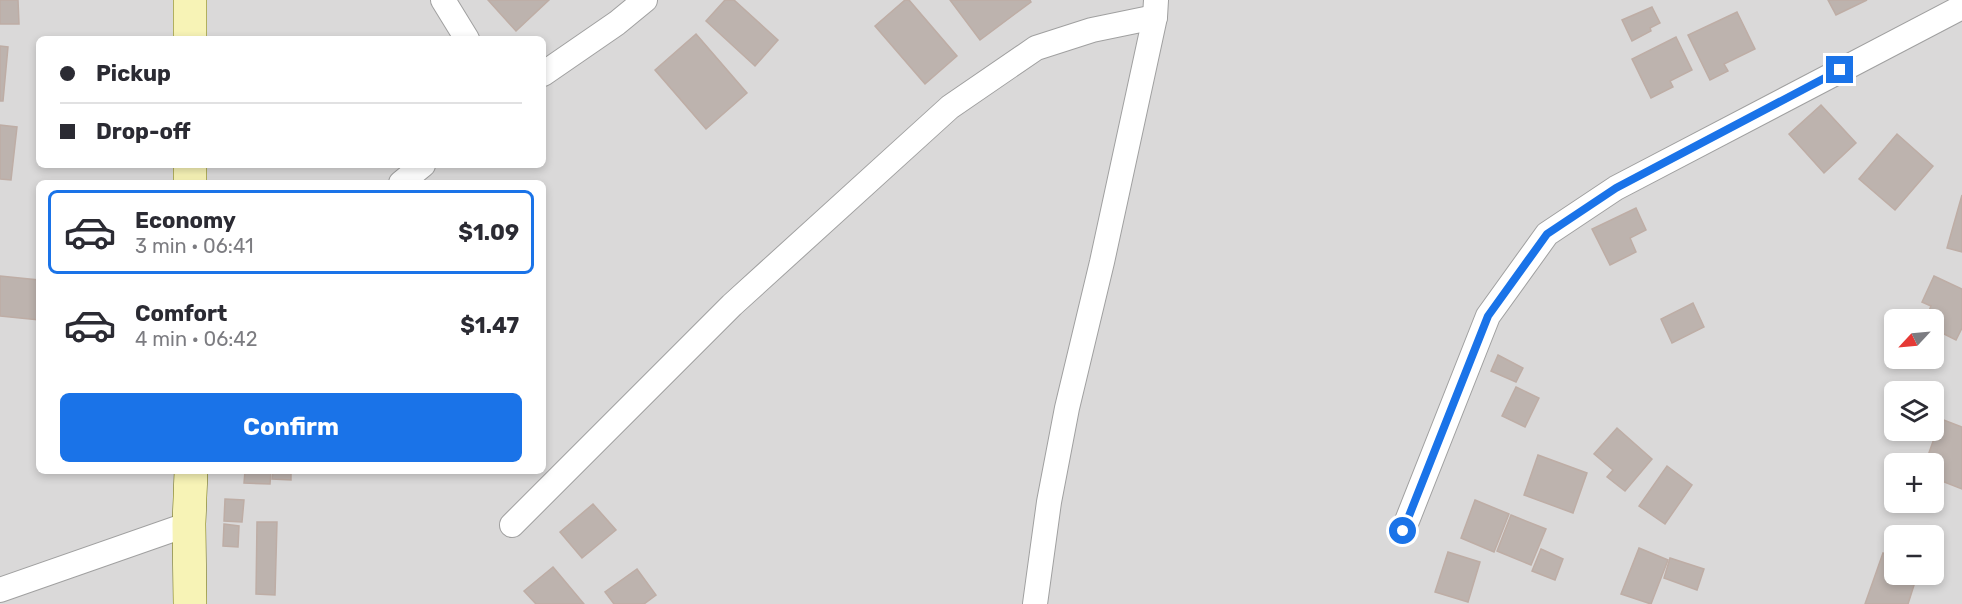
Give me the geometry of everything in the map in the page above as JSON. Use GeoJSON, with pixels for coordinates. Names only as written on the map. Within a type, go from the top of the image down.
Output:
{"type":"FeatureCollection","features":[{"type":"Feature","properties":{"kind":"main road"},"geometry":{"type":"LineString","coordinates":[[190,0],[190,36]]}},
{"type":"Feature","properties":{"kind":"main road"},"geometry":{"type":"LineString","coordinates":[[190,604],[191,474]]}},
{"type":"Feature","properties":{"kind":"street"},"geometry":{"type":"LineString","coordinates":[[443,0],[465,36]]}},
{"type":"Feature","properties":{"kind":"street"},"geometry":{"type":"LineString","coordinates":[[546,72],[618,23],[645,0]]}},
{"type":"Feature","properties":{"kind":"street"},"geometry":{"type":"LineString","coordinates":[[1403,531],[1488,316],[1547,234],[1616,188],[1962,7]]}},
{"type":"Feature","properties":{"kind":"street"},"geometry":{"type":"LineString","coordinates":[[512,525],[732,305],[950,107],[1036,48],[1156,9]]}},
{"type":"Feature","properties":{"kind":"street"},"geometry":{"type":"LineString","coordinates":[[1035,604],[1049,502],[1067,408],[1102,262],[1156,9]]}},
{"type":"Feature","properties":{"kind":"street"},"geometry":{"type":"LineString","coordinates":[[405,180],[419,168]]}},
{"type":"Feature","properties":{"kind":"street"},"geometry":{"type":"LineString","coordinates":[[0,590],[189,524]]}},
{"type":"Feature","properties":{"kind":"shaded area"},"geometry":{"type":"Polygon","coordinates":[[[0,0],[1962,0],[1962,604],[0,604],[0,0]]]}},
{"type":"Feature","properties":{"kind":"building"},"geometry":{"type":"Polygon","coordinates":[[[0,0],[18,0],[19,24],[0,24],[0,0]]]}},
{"type":"Feature","properties":{"kind":"building"},"geometry":{"type":"Polygon","coordinates":[[[488,0],[549,0],[516,31],[488,0]]]}},
{"type":"Feature","properties":{"kind":"building"},"geometry":{"type":"Polygon","coordinates":[[[725,0],[734,0],[778,40],[755,66],[706,21],[725,0]]]}},
{"type":"Feature","properties":{"kind":"building"},"geometry":{"type":"Polygon","coordinates":[[[905,0],[909,0],[957,56],[925,84],[875,26],[905,0]]]}},
{"type":"Feature","properties":{"kind":"building"},"geometry":{"type":"Polygon","coordinates":[[[950,0],[1030,0],[1031,2],[980,40],[950,0]]]}},
{"type":"Feature","properties":{"kind":"building"},"geometry":{"type":"Polygon","coordinates":[[[1828,0],[1867,0],[1836,15],[1828,0]]]}},
{"type":"Feature","properties":{"kind":"building"},"geometry":{"type":"Polygon","coordinates":[[[1652,7],[1660,23],[1650,28],[1651,31],[1632,41],[1622,20],[1652,7]]]}},
{"type":"Feature","properties":{"kind":"building"},"geometry":{"type":"Polygon","coordinates":[[[1737,12],[1755,49],[1724,64],[1728,71],[1710,80],[1688,35],[1737,12]]]}},
{"type":"Feature","properties":{"kind":"building"},"geometry":{"type":"Polygon","coordinates":[[[696,34],[747,93],[706,129],[655,70],[696,34]]]}},
{"type":"Feature","properties":{"kind":"building"},"geometry":{"type":"Polygon","coordinates":[[[1676,37],[1692,70],[1670,81],[1673,87],[1651,98],[1632,59],[1676,37]]]}},
{"type":"Feature","properties":{"kind":"building"},"geometry":{"type":"Polygon","coordinates":[[[0,46],[8,47],[3,101],[0,101],[0,46]]]}},
{"type":"Feature","properties":{"kind":"building"},"geometry":{"type":"Polygon","coordinates":[[[1821,105],[1856,143],[1824,173],[1789,134],[1821,105]]]}},
{"type":"Feature","properties":{"kind":"building"},"geometry":{"type":"Polygon","coordinates":[[[0,125],[17,127],[11,180],[0,179],[0,125]]]}},
{"type":"Feature","properties":{"kind":"building"},"geometry":{"type":"Polygon","coordinates":[[[1897,134],[1933,166],[1895,210],[1859,179],[1897,134]]]}},
{"type":"Feature","properties":{"kind":"building"},"geometry":{"type":"Polygon","coordinates":[[[1962,195],[1962,252],[1947,248],[1962,195]]]}},
{"type":"Feature","properties":{"kind":"building"},"geometry":{"type":"Polygon","coordinates":[[[1636,208],[1646,230],[1630,238],[1636,252],[1610,265],[1592,229],[1636,208]]]}},
{"type":"Feature","properties":{"kind":"building"},"geometry":{"type":"Polygon","coordinates":[[[0,276],[36,280],[36,320],[0,316],[0,276]]]}},
{"type":"Feature","properties":{"kind":"building"},"geometry":{"type":"Polygon","coordinates":[[[1934,276],[1962,289],[1962,328],[1956,340],[1944,334],[1944,309],[1930,309],[1931,306],[1922,302],[1934,276]]]}},
{"type":"Feature","properties":{"kind":"building"},"geometry":{"type":"Polygon","coordinates":[[[1693,303],[1704,327],[1672,343],[1661,319],[1693,303]]]}},
{"type":"Feature","properties":{"kind":"building"},"geometry":{"type":"Polygon","coordinates":[[[1498,355],[1523,368],[1516,382],[1491,371],[1498,355]]]}},
{"type":"Feature","properties":{"kind":"building"},"geometry":{"type":"Polygon","coordinates":[[[1516,387],[1539,398],[1525,427],[1502,416],[1516,387]]]}},
{"type":"Feature","properties":{"kind":"building"},"geometry":{"type":"Polygon","coordinates":[[[1944,420],[1962,427],[1962,489],[1944,482],[1944,453],[1929,453],[1933,441],[1944,441],[1944,420]]]}},
{"type":"Feature","properties":{"kind":"building"},"geometry":{"type":"Polygon","coordinates":[[[1617,428],[1652,459],[1625,491],[1607,477],[1613,470],[1594,454],[1617,428]]]}},
{"type":"Feature","properties":{"kind":"building"},"geometry":{"type":"Polygon","coordinates":[[[1538,455],[1587,473],[1573,513],[1524,495],[1538,455]]]}},
{"type":"Feature","properties":{"kind":"building"},"geometry":{"type":"Polygon","coordinates":[[[1667,466],[1692,485],[1665,524],[1639,506],[1667,466]]]}},
{"type":"Feature","properties":{"kind":"building"},"geometry":{"type":"Polygon","coordinates":[[[245,474],[271,474],[270,484],[244,483],[245,474]]]}},
{"type":"Feature","properties":{"kind":"building"},"geometry":{"type":"Polygon","coordinates":[[[273,474],[291,474],[291,480],[272,479],[273,474]]]}},
{"type":"Feature","properties":{"kind":"building"},"geometry":{"type":"Polygon","coordinates":[[[225,499],[244,500],[242,522],[224,521],[225,499]]]}},
{"type":"Feature","properties":{"kind":"building"},"geometry":{"type":"Polygon","coordinates":[[[1475,500],[1509,514],[1494,552],[1461,538],[1475,500]]]}},
{"type":"Feature","properties":{"kind":"building"},"geometry":{"type":"Polygon","coordinates":[[[593,504],[616,530],[582,558],[560,532],[593,504]]]}},
{"type":"Feature","properties":{"kind":"building"},"geometry":{"type":"Polygon","coordinates":[[[1511,515],[1546,529],[1531,565],[1497,551],[1511,515]]]}},
{"type":"Feature","properties":{"kind":"building"},"geometry":{"type":"Polygon","coordinates":[[[257,522],[277,522],[275,595],[256,594],[257,522]]]}},
{"type":"Feature","properties":{"kind":"building"},"geometry":{"type":"Polygon","coordinates":[[[224,524],[239,526],[238,547],[223,546],[224,524]]]}},
{"type":"Feature","properties":{"kind":"building"},"geometry":{"type":"Polygon","coordinates":[[[1639,548],[1668,560],[1651,604],[1621,594],[1639,548]]]}},
{"type":"Feature","properties":{"kind":"building"},"geometry":{"type":"Polygon","coordinates":[[[1541,549],[1563,559],[1555,580],[1532,571],[1541,549]]]}},
{"type":"Feature","properties":{"kind":"building"},"geometry":{"type":"Polygon","coordinates":[[[1448,552],[1480,562],[1468,602],[1435,592],[1448,552]]]}},
{"type":"Feature","properties":{"kind":"building"},"geometry":{"type":"Polygon","coordinates":[[[1884,553],[1884,585],[1914,585],[1908,604],[1865,604],[1884,553]]]}},
{"type":"Feature","properties":{"kind":"building"},"geometry":{"type":"Polygon","coordinates":[[[1670,558],[1704,569],[1697,590],[1664,578],[1670,558]]]}},
{"type":"Feature","properties":{"kind":"building"},"geometry":{"type":"Polygon","coordinates":[[[553,567],[584,604],[536,604],[524,591],[553,567]]]}},
{"type":"Feature","properties":{"kind":"building"},"geometry":{"type":"Polygon","coordinates":[[[637,569],[656,595],[644,604],[614,604],[605,592],[637,569]]]}},
{"type":"Feature","properties":{"kind":"route"},"geometry":{"type":"LineString","coordinates":[[1403,531],[1488,316],[1547,234],[1616,188],[1840,70]]}}]}
